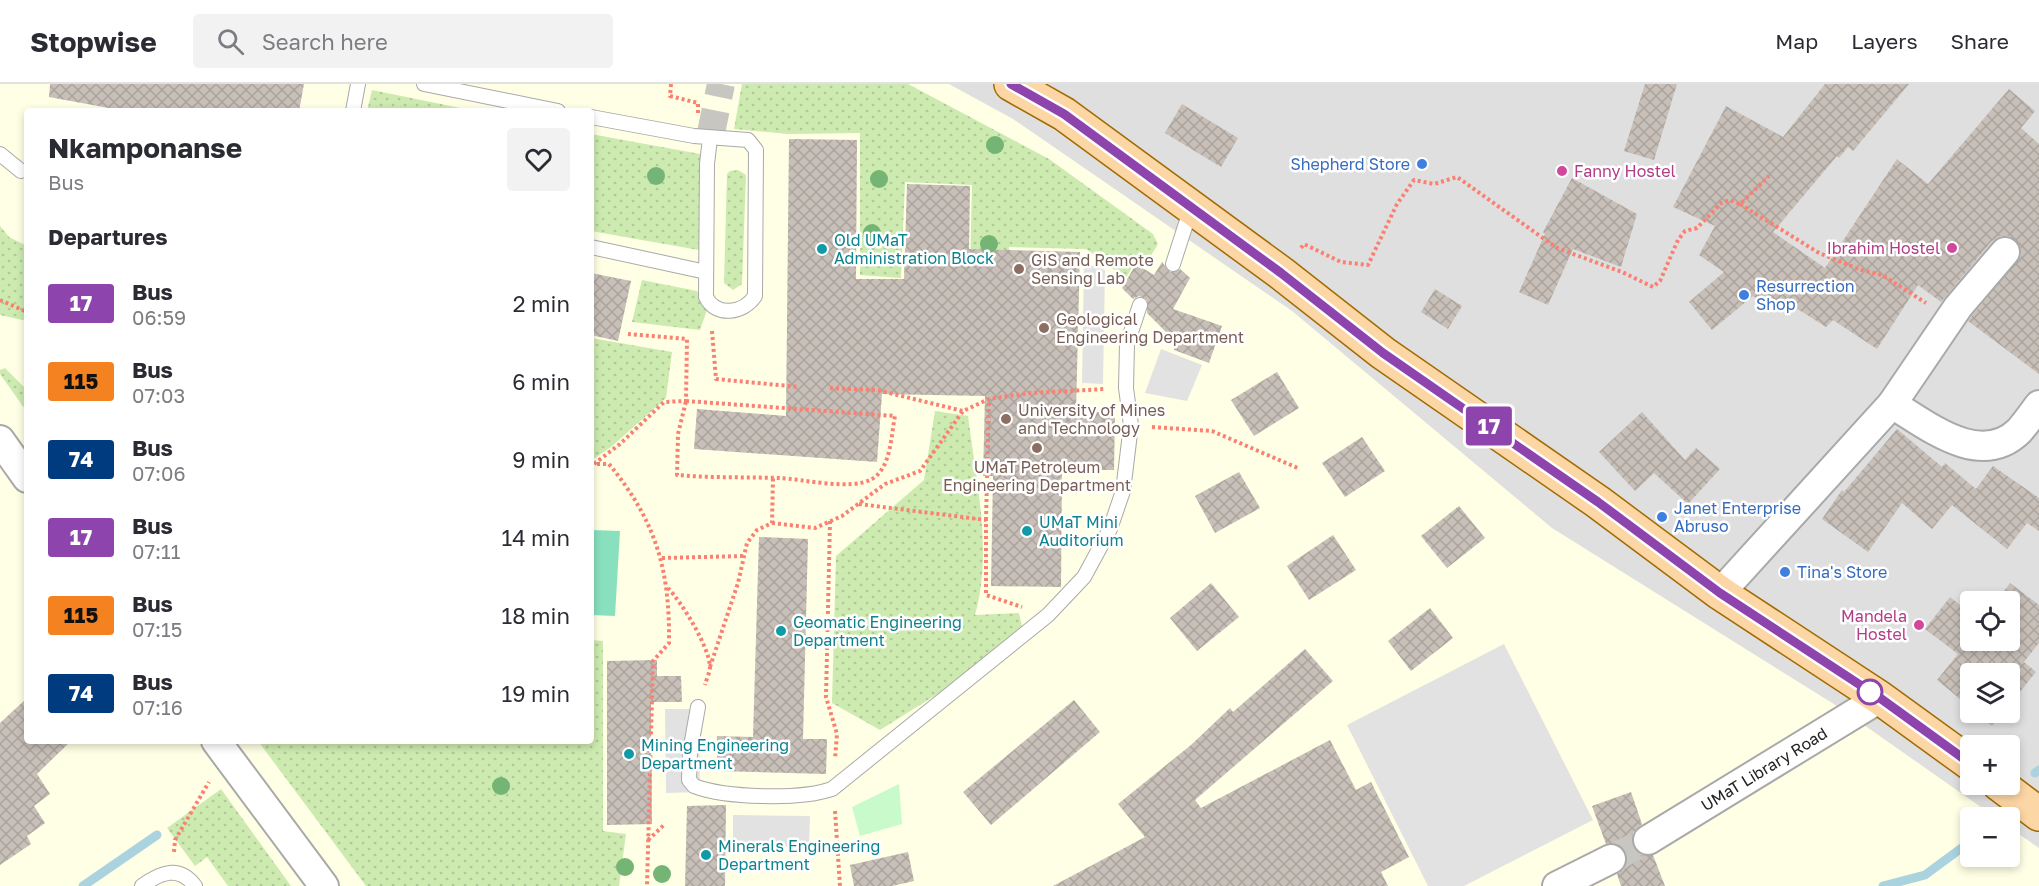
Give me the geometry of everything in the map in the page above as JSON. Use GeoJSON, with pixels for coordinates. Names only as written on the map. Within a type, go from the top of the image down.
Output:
{"type":"FeatureCollection","features":[{"type":"Feature","properties":{"kind":"main road"},"geometry":{"type":"LineString","coordinates":[[1011,84],[1064,114],[1281,273],[1383,353],[1598,502],[1720,593],[1880,698],[1960,756]]}},
{"type":"Feature","properties":{"kind":"main road"},"geometry":{"type":"LineString","coordinates":[[2014,795],[2039,814]]}},
{"type":"Feature","properties":{"kind":"street"},"geometry":{"type":"LineString","coordinates":[[1720,593],[1892,404],[1950,318],[2005,252]]}},
{"type":"Feature","properties":{"kind":"street"},"geometry":{"type":"LineString","coordinates":[[1892,404],[1964,446],[1991,444],[2006,440],[2019,431],[2039,405]]}},
{"type":"Feature","properties":{"kind":"street"},"geometry":{"type":"LineString","coordinates":[[0,440],[24,474]]}},
{"type":"Feature","properties":{"kind":"street","name":"UMaT Library Road"},"geometry":{"type":"LineString","coordinates":[[1648,840],[1880,698]]}},
{"type":"Feature","properties":{"kind":"street"},"geometry":{"type":"LineString","coordinates":[[218,744],[324,886]]}},
{"type":"Feature","properties":{"kind":"street"},"geometry":{"type":"LineString","coordinates":[[1557,886],[1611,859]]}},
{"type":"Feature","properties":{"kind":"lane"},"geometry":{"type":"LineString","coordinates":[[354,108],[358,84]]}},
{"type":"Feature","properties":{"kind":"lane"},"geometry":{"type":"LineString","coordinates":[[424,84],[543,108]]}},
{"type":"Feature","properties":{"kind":"lane"},"geometry":{"type":"LineString","coordinates":[[594,118],[694,136],[748,140],[756,150],[754,296],[748,306],[740,310],[718,309],[710,304],[706,297],[707,164],[710,138]]}},
{"type":"Feature","properties":{"kind":"lane"},"geometry":{"type":"LineString","coordinates":[[0,154],[21,171]]}},
{"type":"Feature","properties":{"kind":"lane"},"geometry":{"type":"LineString","coordinates":[[1173,264],[1191,208]]}},
{"type":"Feature","properties":{"kind":"lane"},"geometry":{"type":"LineString","coordinates":[[594,248],[706,272]]}},
{"type":"Feature","properties":{"kind":"lane"},"geometry":{"type":"LineString","coordinates":[[698,707],[690,752],[688,780],[694,786],[802,797],[832,789],[1048,615],[1084,577],[1110,529],[1123,491],[1129,460],[1131,425],[1126,388],[1127,344],[1140,305]]}},
{"type":"Feature","properties":{"kind":"lane"},"geometry":{"type":"LineString","coordinates":[[142,886],[159,874],[173,871],[188,877],[195,886]]}},
{"type":"Feature","properties":{"kind":"path"},"geometry":{"type":"LineString","coordinates":[[671,84],[670,96],[698,103],[694,136]]}},
{"type":"Feature","properties":{"kind":"path"},"geometry":{"type":"LineString","coordinates":[[1740,204],[1769,176]]}},
{"type":"Feature","properties":{"kind":"path"},"geometry":{"type":"LineString","coordinates":[[1304,244],[1341,262],[1368,265],[1397,204],[1414,180],[1434,184],[1456,177],[1557,248],[1622,272],[1653,287],[1660,280],[1678,240],[1685,231],[1697,228],[1721,203],[1730,200],[1819,253],[1861,270],[1882,275],[1950,318]]}},
{"type":"Feature","properties":{"kind":"path"},"geometry":{"type":"LineString","coordinates":[[0,300],[24,311]]}},
{"type":"Feature","properties":{"kind":"path"},"geometry":{"type":"LineString","coordinates":[[710,304],[716,379],[799,387]]}},
{"type":"Feature","properties":{"kind":"path"},"geometry":{"type":"LineString","coordinates":[[594,463],[620,444],[664,402],[686,401],[895,416],[885,465],[871,479],[848,484],[773,478],[677,475],[678,434],[686,401],[687,339],[628,334]]}},
{"type":"Feature","properties":{"kind":"path"},"geometry":{"type":"LineString","coordinates":[[830,388],[877,390],[963,411]]}},
{"type":"Feature","properties":{"kind":"path"},"geometry":{"type":"LineString","coordinates":[[698,707],[747,543],[757,530],[772,523],[815,528],[858,504],[885,484],[920,471],[963,411],[989,399],[1030,393],[1126,388]]}},
{"type":"Feature","properties":{"kind":"path"},"geometry":{"type":"LineString","coordinates":[[989,399],[986,595],[1048,615]]}},
{"type":"Feature","properties":{"kind":"path"},"geometry":{"type":"LineString","coordinates":[[1131,425],[1212,431],[1300,469]]}},
{"type":"Feature","properties":{"kind":"path"},"geometry":{"type":"LineString","coordinates":[[594,464],[609,464],[646,515],[662,558],[667,588],[669,643],[653,661],[646,886]]}},
{"type":"Feature","properties":{"kind":"path"},"geometry":{"type":"LineString","coordinates":[[772,523],[773,478]]}},
{"type":"Feature","properties":{"kind":"path"},"geometry":{"type":"LineString","coordinates":[[858,504],[986,520]]}},
{"type":"Feature","properties":{"kind":"path"},"geometry":{"type":"LineString","coordinates":[[830,521],[826,697],[837,734],[832,789],[839,845],[840,886]]}},
{"type":"Feature","properties":{"kind":"path"},"geometry":{"type":"LineString","coordinates":[[662,558],[744,556]]}},
{"type":"Feature","properties":{"kind":"path"},"geometry":{"type":"LineString","coordinates":[[667,588],[681,602],[694,626],[710,667]]}},
{"type":"Feature","properties":{"kind":"path"},"geometry":{"type":"LineString","coordinates":[[173,871],[175,840],[213,777],[234,766]]}},
{"type":"Feature","properties":{"kind":"path"},"geometry":{"type":"LineString","coordinates":[[647,841],[665,824]]}},
{"type":"Feature","properties":{"kind":"shaded area","name":"University of Mines and Technology"},"geometry":{"type":"Polygon","coordinates":[[[0,84],[2039,84],[2039,886],[0,886],[0,84]]]}},
{"type":"Feature","properties":{"kind":"shaded area","name":"University of Mines and Technology"},"geometry":{"type":"Polygon","coordinates":[[[0,84],[949,84],[1013,119],[1292,311],[1552,528],[1837,706],[1960,792],[1960,795],[1964,795],[1981,807],[1960,807],[1960,867],[2020,867],[2020,835],[2039,848],[2039,886],[0,886],[0,84]]]}},
{"type":"Feature","properties":{"kind":"shaded area"},"geometry":{"type":"Polygon","coordinates":[[[1084,263],[1105,270],[1103,384],[1082,383],[1084,263]]]}},
{"type":"Feature","properties":{"kind":"shaded area"},"geometry":{"type":"Polygon","coordinates":[[[1161,349],[1202,365],[1187,401],[1145,393],[1161,349]]]}},
{"type":"Feature","properties":{"kind":"shaded area"},"geometry":{"type":"Polygon","coordinates":[[[1504,644],[1593,820],[1464,886],[1428,886],[1347,725],[1504,644]]]}},
{"type":"Feature","properties":{"kind":"shaded area"},"geometry":{"type":"Polygon","coordinates":[[[665,709],[699,709],[700,792],[666,793],[665,709]]]}},
{"type":"Feature","properties":{"kind":"shaded area"},"geometry":{"type":"Polygon","coordinates":[[[733,815],[810,816],[809,847],[733,845],[733,815]]]}},
{"type":"Feature","properties":{"kind":"green space"},"geometry":{"type":"Polygon","coordinates":[[[742,84],[908,84],[1049,159],[1153,234],[1158,244],[1144,267],[1135,262],[1126,278],[1086,249],[1009,247],[1006,364],[968,362],[972,185],[905,182],[901,278],[860,275],[860,133],[788,134],[734,129],[742,84]]]}},
{"type":"Feature","properties":{"kind":"green space"},"geometry":{"type":"Polygon","coordinates":[[[372,90],[460,108],[368,108],[372,90]]]}},
{"type":"Feature","properties":{"kind":"green space"},"geometry":{"type":"Polygon","coordinates":[[[594,135],[700,154],[711,184],[710,252],[594,232],[594,135]]]}},
{"type":"Feature","properties":{"kind":"green space"},"geometry":{"type":"Polygon","coordinates":[[[738,170],[746,175],[742,284],[733,290],[724,283],[727,174],[738,170]]]}},
{"type":"Feature","properties":{"kind":"green space"},"geometry":{"type":"Polygon","coordinates":[[[0,226],[9,237],[24,244],[24,320],[0,315],[0,226]]]}},
{"type":"Feature","properties":{"kind":"green space"},"geometry":{"type":"Polygon","coordinates":[[[642,280],[697,291],[707,310],[700,330],[632,322],[642,280]]]}},
{"type":"Feature","properties":{"kind":"green space"},"geometry":{"type":"Polygon","coordinates":[[[594,339],[672,352],[666,398],[611,447],[594,459],[594,339]]]}},
{"type":"Feature","properties":{"kind":"green space"},"geometry":{"type":"Polygon","coordinates":[[[5,368],[24,387],[24,408],[0,374],[0,370],[5,368]]]}},
{"type":"Feature","properties":{"kind":"green space"},"geometry":{"type":"Polygon","coordinates":[[[935,411],[968,416],[983,541],[983,566],[975,615],[1019,613],[1025,639],[880,730],[832,703],[836,556],[924,480],[935,411]]]}},
{"type":"Feature","properties":{"kind":"green space"},"geometry":{"type":"Polygon","coordinates":[[[594,530],[620,531],[615,616],[594,615],[594,530]]]}},
{"type":"Feature","properties":{"kind":"green space"},"geometry":{"type":"Polygon","coordinates":[[[594,640],[603,641],[603,831],[626,834],[619,886],[366,886],[260,744],[594,744],[594,640]]]}},
{"type":"Feature","properties":{"kind":"green space"},"geometry":{"type":"Polygon","coordinates":[[[899,784],[902,824],[860,836],[852,807],[899,784]]]}},
{"type":"Feature","properties":{"kind":"green space"},"geometry":{"type":"Polygon","coordinates":[[[221,789],[291,886],[228,886],[207,857],[195,866],[167,828],[221,789]]]}},
{"type":"Feature","properties":{"kind":"building"},"geometry":{"type":"Polygon","coordinates":[[[50,84],[304,84],[300,108],[109,108],[49,97],[50,84]]]}},
{"type":"Feature","properties":{"kind":"building"},"geometry":{"type":"Polygon","coordinates":[[[1645,84],[1677,84],[1654,160],[1624,151],[1645,84]]]}},
{"type":"Feature","properties":{"kind":"building"},"geometry":{"type":"Polygon","coordinates":[[[1825,84],[1909,84],[1853,151],[1848,147],[1839,158],[1837,156],[1773,232],[1825,268],[1897,159],[1928,184],[2009,89],[2035,111],[2021,128],[2039,144],[2039,374],[1968,321],[2021,256],[2020,246],[2009,236],[2000,236],[1992,241],[1941,302],[1918,285],[1877,349],[1833,320],[1826,327],[1788,303],[1776,312],[1753,296],[1712,330],[1689,302],[1724,272],[1699,255],[1715,226],[1673,207],[1726,106],[1783,137],[1825,84]]]}},
{"type":"Feature","properties":{"kind":"building"},"geometry":{"type":"Polygon","coordinates":[[[1182,104],[1238,138],[1221,167],[1165,133],[1182,104]]]}},
{"type":"Feature","properties":{"kind":"building"},"geometry":{"type":"Polygon","coordinates":[[[789,139],[857,140],[856,279],[904,279],[907,184],[970,186],[969,249],[1080,252],[1076,412],[1115,412],[1114,470],[1062,470],[1061,587],[991,586],[993,476],[983,476],[985,396],[882,394],[877,462],[694,449],[697,409],[786,416],[789,139]]]}},
{"type":"Feature","properties":{"kind":"building"},"geometry":{"type":"Polygon","coordinates":[[[1572,178],[1637,214],[1621,267],[1573,249],[1548,305],[1519,292],[1545,234],[1543,232],[1572,178]]]}},
{"type":"Feature","properties":{"kind":"building"},"geometry":{"type":"Polygon","coordinates":[[[1162,262],[1170,272],[1180,269],[1190,278],[1173,309],[1222,326],[1209,363],[1174,350],[1176,342],[1147,313],[1147,300],[1139,296],[1133,299],[1122,288],[1136,264],[1154,275],[1162,262]]]}},
{"type":"Feature","properties":{"kind":"building"},"geometry":{"type":"Polygon","coordinates":[[[594,274],[631,281],[618,341],[594,336],[594,274]]]}},
{"type":"Feature","properties":{"kind":"building"},"geometry":{"type":"Polygon","coordinates":[[[1435,289],[1462,306],[1448,329],[1421,312],[1435,289]]]}},
{"type":"Feature","properties":{"kind":"building"},"geometry":{"type":"Polygon","coordinates":[[[1277,372],[1299,408],[1254,436],[1231,400],[1277,372]]]}},
{"type":"Feature","properties":{"kind":"building"},"geometry":{"type":"Polygon","coordinates":[[[1642,412],[1685,460],[1696,448],[1720,469],[1688,504],[1654,473],[1635,491],[1599,452],[1642,412]]]}},
{"type":"Feature","properties":{"kind":"building"},"geometry":{"type":"Polygon","coordinates":[[[1897,429],[1942,467],[1945,463],[1976,489],[1993,466],[2039,498],[2039,531],[2027,523],[2007,549],[1952,505],[1932,529],[1902,503],[1868,552],[1822,519],[1842,490],[1844,492],[1897,429]]]}},
{"type":"Feature","properties":{"kind":"building"},"geometry":{"type":"Polygon","coordinates":[[[1362,437],[1385,471],[1345,497],[1322,463],[1362,437]]]}},
{"type":"Feature","properties":{"kind":"building"},"geometry":{"type":"Polygon","coordinates":[[[1239,472],[1260,508],[1215,533],[1195,496],[1239,472]]]}},
{"type":"Feature","properties":{"kind":"building"},"geometry":{"type":"Polygon","coordinates":[[[1459,506],[1485,538],[1447,568],[1421,536],[1459,506]]]}},
{"type":"Feature","properties":{"kind":"building"},"geometry":{"type":"Polygon","coordinates":[[[1333,535],[1356,570],[1309,600],[1287,566],[1333,535]]]}},
{"type":"Feature","properties":{"kind":"building","name":"Geomatic Engineering Department"},"geometry":{"type":"Polygon","coordinates":[[[759,537],[808,539],[803,739],[827,739],[826,774],[717,771],[717,736],[753,737],[759,537]]]}},
{"type":"Feature","properties":{"kind":"building"},"geometry":{"type":"Polygon","coordinates":[[[1211,583],[1239,617],[1197,651],[1170,618],[1211,583]]]}},
{"type":"Feature","properties":{"kind":"building"},"geometry":{"type":"Polygon","coordinates":[[[2010,583],[2039,605],[2039,643],[2024,662],[2036,672],[2020,692],[2020,663],[1960,663],[1960,699],[1937,680],[1958,654],[1925,629],[1950,597],[1960,605],[1960,651],[2020,651],[2020,591],[2004,591],[2010,583]]]}},
{"type":"Feature","properties":{"kind":"building"},"geometry":{"type":"Polygon","coordinates":[[[1430,608],[1453,638],[1411,671],[1388,641],[1430,608]]]}},
{"type":"Feature","properties":{"kind":"building"},"geometry":{"type":"Polygon","coordinates":[[[1305,649],[1333,681],[1195,800],[1201,808],[1330,740],[1356,790],[1371,782],[1409,857],[1381,872],[1388,886],[1053,886],[1145,837],[1118,804],[1191,745],[1230,708],[1233,712],[1305,649]]]}},
{"type":"Feature","properties":{"kind":"building","name":"Mining Engineering Department"},"geometry":{"type":"Polygon","coordinates":[[[657,660],[657,676],[681,676],[682,702],[651,702],[652,824],[607,825],[607,661],[657,660]]]}},
{"type":"Feature","properties":{"kind":"building"},"geometry":{"type":"Polygon","coordinates":[[[1074,700],[1100,732],[991,825],[963,792],[1074,700]]]}},
{"type":"Feature","properties":{"kind":"building"},"geometry":{"type":"Polygon","coordinates":[[[24,701],[24,744],[68,744],[37,774],[50,794],[34,806],[45,823],[27,836],[31,844],[0,865],[0,723],[24,701]]]}},
{"type":"Feature","properties":{"kind":"building"},"geometry":{"type":"Polygon","coordinates":[[[1631,792],[1642,824],[1633,833],[1634,848],[1641,855],[1653,855],[1665,886],[1621,886],[1617,874],[1625,868],[1626,852],[1620,845],[1606,844],[1592,806],[1631,792]]]}},
{"type":"Feature","properties":{"kind":"building","name":"Minerals Engineering Department"},"geometry":{"type":"Polygon","coordinates":[[[726,805],[725,886],[685,886],[687,806],[726,805]]]}},
{"type":"Feature","properties":{"kind":"building"},"geometry":{"type":"Polygon","coordinates":[[[908,852],[914,881],[892,886],[854,886],[850,865],[908,852]]]}},
{"type":"Feature","properties":{"kind":"waterway"},"geometry":{"type":"LineString","coordinates":[[2035,773],[2039,770]]}},
{"type":"Feature","properties":{"kind":"waterway"},"geometry":{"type":"LineString","coordinates":[[2006,807],[2013,800]]}},
{"type":"Feature","properties":{"kind":"waterway"},"geometry":{"type":"LineString","coordinates":[[83,886],[157,835]]}},
{"type":"Feature","properties":{"kind":"waterway"},"geometry":{"type":"LineString","coordinates":[[1883,886],[1925,875],[1960,849]]}},
{"type":"Feature","properties":{"kind":"tunnel"},"geometry":{"type":"LineString","coordinates":[[710,138],[721,84]]}},
{"type":"Feature","properties":{"kind":"tunnel"},"geometry":{"type":"LineString","coordinates":[[1611,859],[1648,840]]}},
{"type":"Feature","properties":{"kind":"bus line","name":"17"},"geometry":{"type":"LineString","coordinates":[[1011,84],[1064,114],[1281,273],[1383,353],[1598,502],[1720,593],[1880,698],[1960,756]]}},
{"type":"Feature","properties":{"kind":"place","name":"Shepherd Store"},"geometry":{"type":"Point","coordinates":[1422,164]}},
{"type":"Feature","properties":{"kind":"place","name":"Fanny Hostel"},"geometry":{"type":"Point","coordinates":[1562,171]}},
{"type":"Feature","properties":{"kind":"place","name":"Ibrahim Hostel"},"geometry":{"type":"Point","coordinates":[1952,248]}},
{"type":"Feature","properties":{"kind":"place","name":"Old UMaT Administration Block"},"geometry":{"type":"Point","coordinates":[822,249]}},
{"type":"Feature","properties":{"kind":"place","name":"GIS and Remote Sensing Lab"},"geometry":{"type":"Point","coordinates":[1019,269]}},
{"type":"Feature","properties":{"kind":"place","name":"Resurrection Shop"},"geometry":{"type":"Point","coordinates":[1744,295]}},
{"type":"Feature","properties":{"kind":"place","name":"Geological Engineering Department"},"geometry":{"type":"Point","coordinates":[1044,328]}},
{"type":"Feature","properties":{"kind":"place","name":"University of Mines and Technology"},"geometry":{"type":"Point","coordinates":[1006,419]}},
{"type":"Feature","properties":{"kind":"place","name":"UMaT Petroleum Engineering Department"},"geometry":{"type":"Point","coordinates":[1037,448]}},
{"type":"Feature","properties":{"kind":"place","name":"Janet Enterprise Abruso"},"geometry":{"type":"Point","coordinates":[1662,517]}},
{"type":"Feature","properties":{"kind":"place","name":"UMaT Mini Auditorium"},"geometry":{"type":"Point","coordinates":[1027,531]}},
{"type":"Feature","properties":{"kind":"place","name":"Tina's Store"},"geometry":{"type":"Point","coordinates":[1785,572]}},
{"type":"Feature","properties":{"kind":"place","name":"Mandela Hostel"},"geometry":{"type":"Point","coordinates":[1919,625]}},
{"type":"Feature","properties":{"kind":"place","name":"Geomatic Engineering Department"},"geometry":{"type":"Point","coordinates":[781,631]}},
{"type":"Feature","properties":{"kind":"place","name":"Mining Engineering Department"},"geometry":{"type":"Point","coordinates":[629,754]}},
{"type":"Feature","properties":{"kind":"place","name":"Minerals Engineering Department"},"geometry":{"type":"Point","coordinates":[706,855]}}]}
